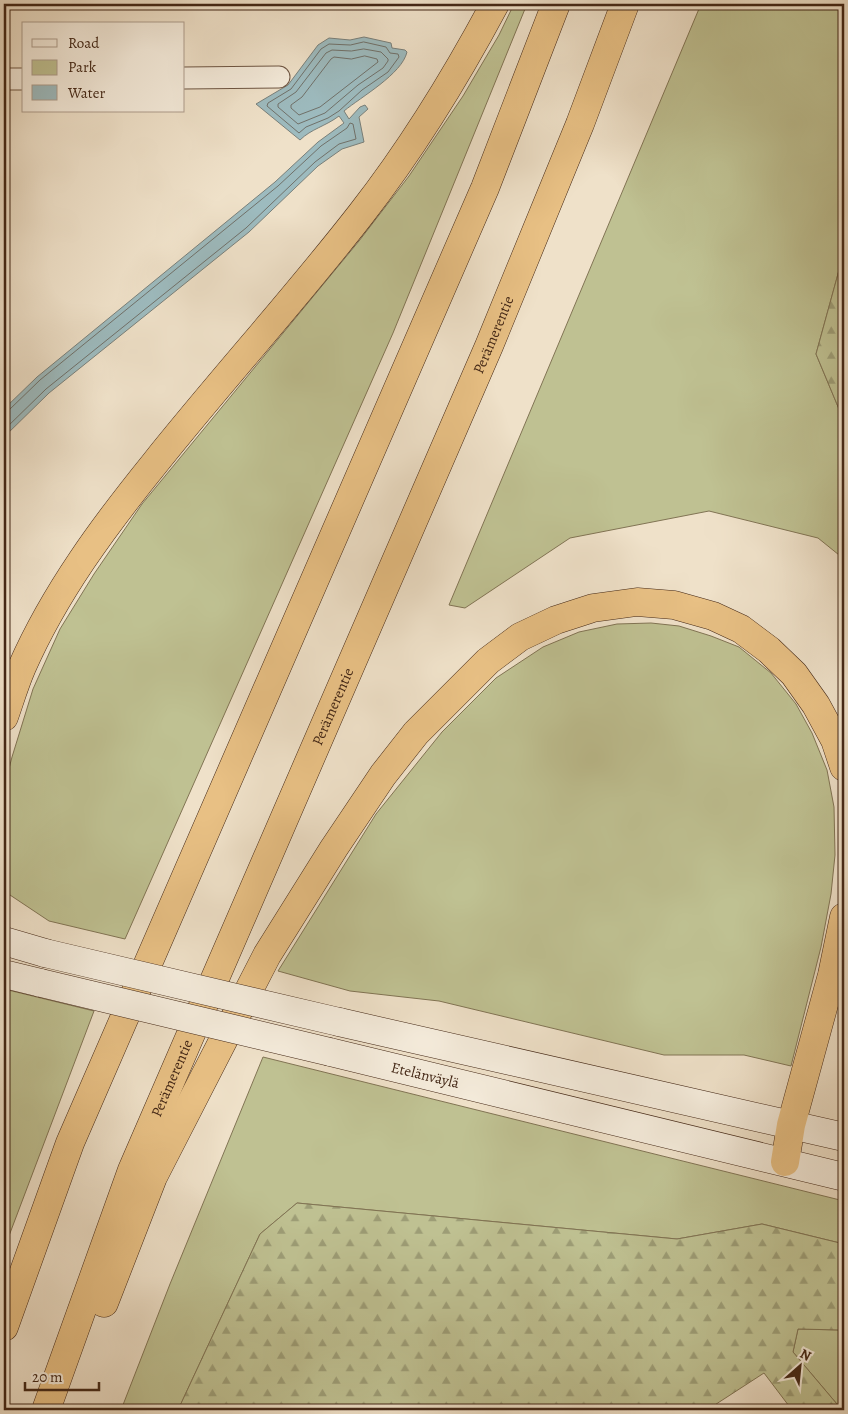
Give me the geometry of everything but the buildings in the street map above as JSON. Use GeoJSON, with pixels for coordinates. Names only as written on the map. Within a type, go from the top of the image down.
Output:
{"type":"FeatureCollection","features":[{"type":"Feature","properties":{"kind":"highway"},"geometry":{"type":"LineString","coordinates":[[4,716],[22,667],[51,611],[108,521],[361,214],[411,143],[495,4]]}},
{"type":"Feature","properties":{"kind":"highway"},"geometry":{"type":"LineString","coordinates":[[4,1327],[70,1144],[485,188],[556,4]]}},
{"type":"Feature","properties":{"kind":"highway","name":"Perämerentie"},"geometry":{"type":"LineString","coordinates":[[46,1410],[132,1170],[489,346],[580,124],[625,4]]}},
{"type":"Feature","properties":{"kind":"highway"},"geometry":{"type":"LineString","coordinates":[[46,1410],[91,1336],[152,1177],[267,955],[334,848],[383,775],[416,733],[488,661],[520,637],[556,620],[593,608],[637,602],[674,605],[713,616],[741,629],[769,650],[794,674],[820,712],[835,740],[844,767]]}},
{"type":"Feature","properties":{"kind":"highway"},"geometry":{"type":"LineString","coordinates":[[785,1162],[791,1125],[832,975],[844,917]]}},
{"type":"Feature","properties":{"kind":"main road"},"geometry":{"type":"LineString","coordinates":[[4,942],[339,1022],[844,1137]]}},
{"type":"Feature","properties":{"kind":"main road","name":"Etelänväylä"},"geometry":{"type":"LineString","coordinates":[[4,974],[844,1177]]}},
{"type":"Feature","properties":{"kind":"street"},"geometry":{"type":"LineString","coordinates":[[185,78],[279,77]]}},
{"type":"Feature","properties":{"kind":"street"},"geometry":{"type":"LineString","coordinates":[[4,79],[22,79]]}},
{"type":"Feature","properties":{"kind":"green space"},"geometry":{"type":"Polygon","coordinates":[[[514,4],[527,4],[393,333],[125,939],[49,921],[4,891],[4,788],[33,689],[60,629],[94,574],[142,504],[359,241],[409,176],[463,96],[499,35],[514,4]]]}},
{"type":"Feature","properties":{"kind":"green space"},"geometry":{"type":"Polygon","coordinates":[[[701,4],[844,4],[844,252],[816,354],[844,421],[844,559],[818,538],[709,511],[570,538],[465,608],[449,605],[701,4]]]}},
{"type":"Feature","properties":{"kind":"green space"},"geometry":{"type":"Polygon","coordinates":[[[844,252],[844,421],[816,354],[844,252]]]}},
{"type":"Feature","properties":{"kind":"green space"},"geometry":{"type":"Polygon","coordinates":[[[651,623],[679,626],[739,647],[771,673],[796,704],[812,733],[827,770],[834,807],[835,855],[831,894],[821,947],[791,1066],[744,1055],[664,1055],[439,1001],[350,991],[278,971],[376,814],[442,732],[496,678],[543,647],[579,632],[617,624],[651,623]]]}},
{"type":"Feature","properties":{"kind":"green space"},"geometry":{"type":"Polygon","coordinates":[[[4,989],[94,1011],[4,1249],[4,989]]]}},
{"type":"Feature","properties":{"kind":"green space"},"geometry":{"type":"Polygon","coordinates":[[[263,1057],[844,1201],[844,1244],[762,1224],[677,1239],[297,1203],[260,1234],[178,1410],[121,1410],[170,1284],[263,1057]]]}},
{"type":"Feature","properties":{"kind":"green space"},"geometry":{"type":"Polygon","coordinates":[[[297,1203],[677,1239],[762,1224],[844,1244],[844,1327],[840,1330],[798,1329],[793,1352],[842,1410],[792,1410],[764,1373],[707,1410],[178,1410],[260,1234],[297,1203]]]}},
{"type":"Feature","properties":{"kind":"green space"},"geometry":{"type":"Polygon","coordinates":[[[844,1327],[844,1410],[842,1410],[793,1352],[798,1329],[840,1330],[844,1327]]]}},
{"type":"Feature","properties":{"kind":"water"},"geometry":{"type":"Polygon","coordinates":[[[364,37],[391,43],[392,48],[407,52],[404,60],[389,77],[344,111],[349,119],[360,107],[365,105],[368,109],[359,117],[364,142],[342,149],[318,166],[249,232],[49,393],[4,437],[4,409],[37,377],[275,182],[318,142],[344,123],[339,116],[300,140],[256,104],[288,85],[318,45],[329,38],[350,40],[364,37]]]}}]}
